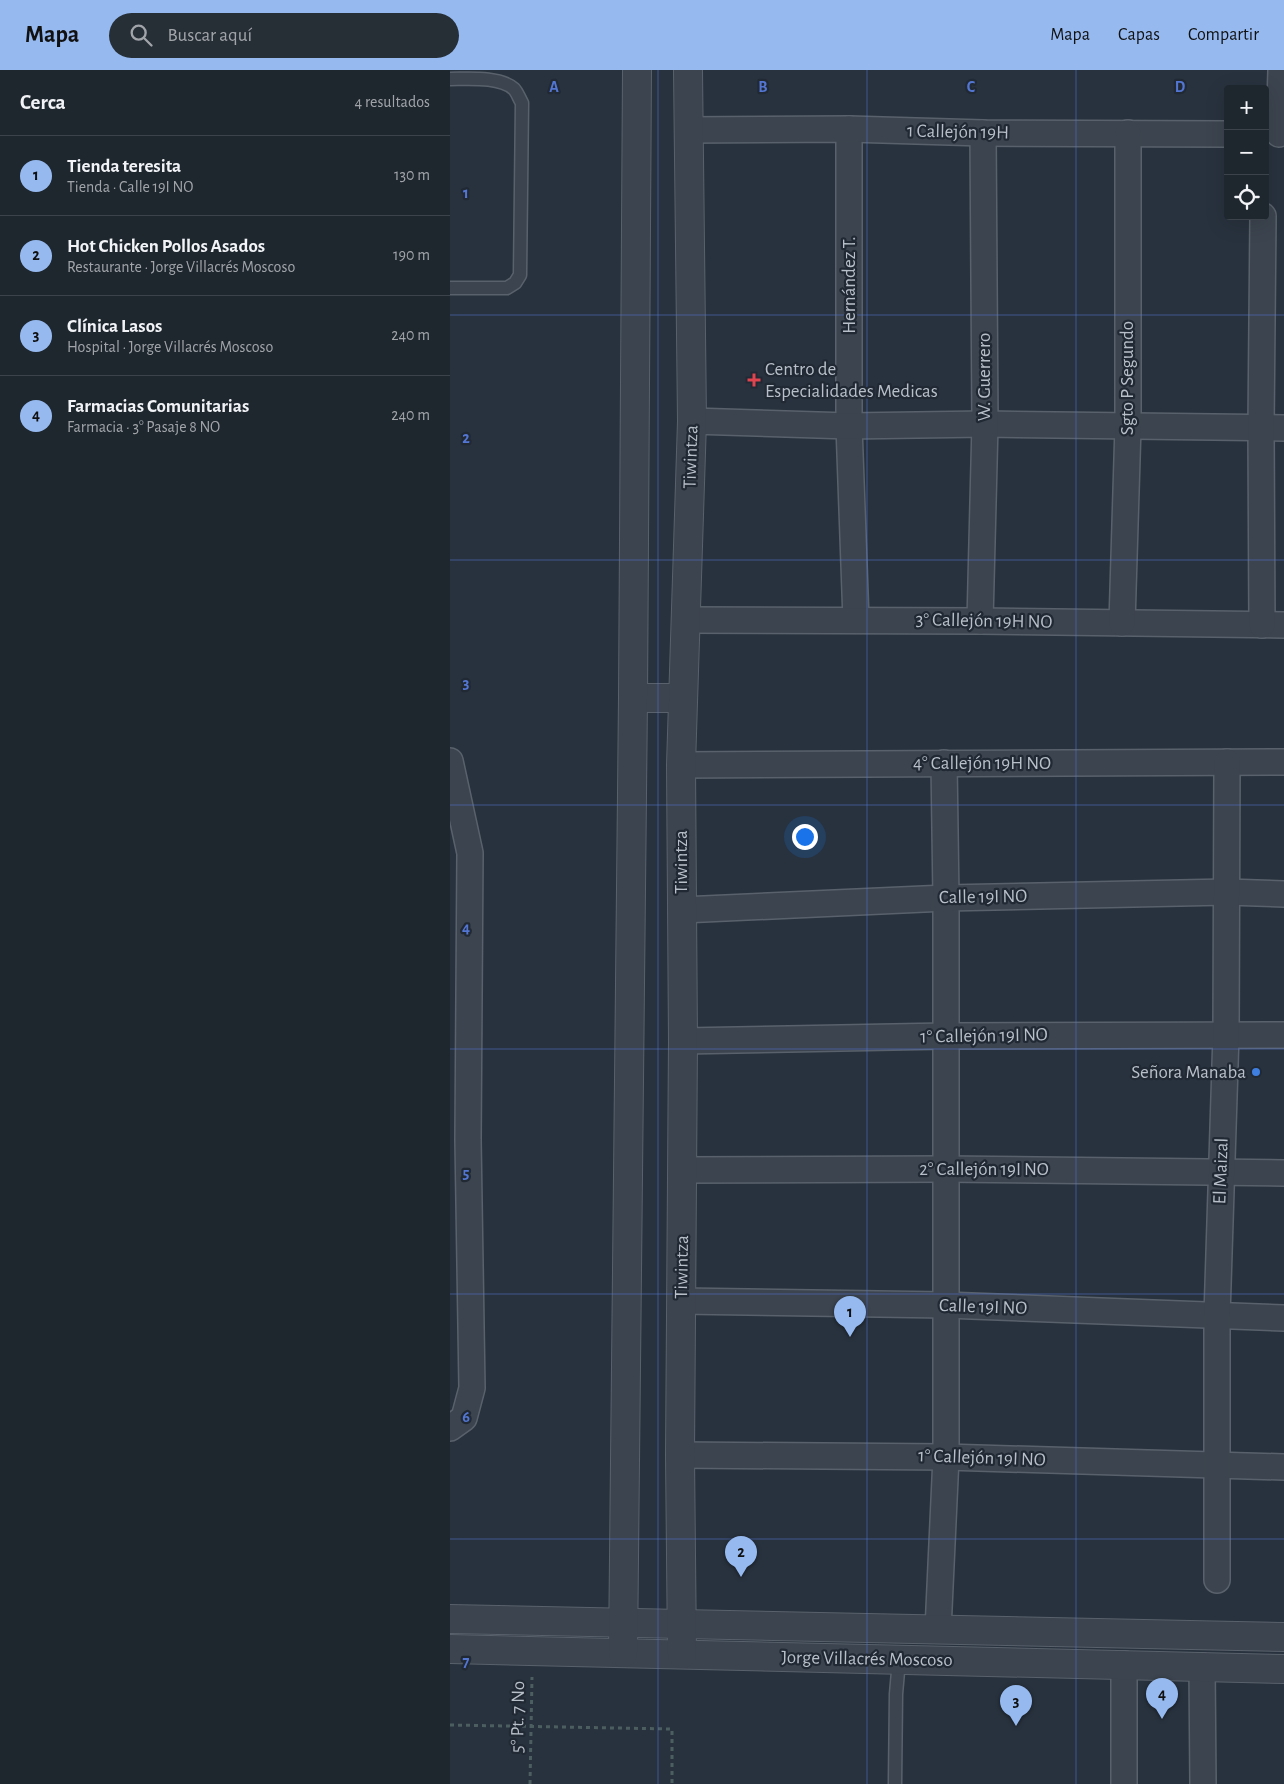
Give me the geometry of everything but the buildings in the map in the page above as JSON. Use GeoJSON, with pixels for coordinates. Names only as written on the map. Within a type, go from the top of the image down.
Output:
{"type":"FeatureCollection","features":[{"type":"Feature","properties":{"kind":"street"},"geometry":{"type":"LineString","coordinates":[[623,1653],[633,698],[637,70]]}},
{"type":"Feature","properties":{"kind":"street","name":"Tiwintza"},"geometry":{"type":"LineString","coordinates":[[682,1654],[680,1455],[683,1170],[681,765],[692,421],[688,70]]}},
{"type":"Feature","properties":{"kind":"street"},"geometry":{"type":"LineString","coordinates":[[1276,134],[1281,70]]}},
{"type":"Feature","properties":{"kind":"street","name":"1 Callejón 19H"},"geometry":{"type":"LineString","coordinates":[[688,130],[849,129],[983,133],[1224,134]]}},
{"type":"Feature","properties":{"kind":"street","name":"Hernández T."},"geometry":{"type":"LineString","coordinates":[[849,129],[849,426],[856,620]]}},
{"type":"Feature","properties":{"kind":"street","name":"W. Guerrero"},"geometry":{"type":"LineString","coordinates":[[980,621],[985,424],[983,133]]}},
{"type":"Feature","properties":{"kind":"street","name":"Sgto P Segundo"},"geometry":{"type":"LineString","coordinates":[[1122,623],[1128,426],[1128,133]]}},
{"type":"Feature","properties":{"kind":"street"},"geometry":{"type":"LineString","coordinates":[[1263,220],[1273,428],[1273,625]]}},
{"type":"Feature","properties":{"kind":"street"},"geometry":{"type":"LineString","coordinates":[[692,421],[849,426],[985,424],[1273,428]]}},
{"type":"Feature","properties":{"kind":"street","name":"3° Callejón 19H NO"},"geometry":{"type":"LineString","coordinates":[[685,620],[980,621],[1273,625]]}},
{"type":"Feature","properties":{"kind":"street"},"geometry":{"type":"LineString","coordinates":[[633,698],[683,698]]}},
{"type":"Feature","properties":{"kind":"street"},"geometry":{"type":"LineString","coordinates":[[450,761],[470,853],[460,943],[459,1140],[472,1388],[464,1418],[450,1428]]}},
{"type":"Feature","properties":{"kind":"street"},"geometry":{"type":"LineString","coordinates":[[938,1630],[946,1457],[946,898],[944,762]]}},
{"type":"Feature","properties":{"kind":"street","name":"4° Callejón 19H NO"},"geometry":{"type":"LineString","coordinates":[[681,765],[944,762],[1284,762]]}},
{"type":"Feature","properties":{"kind":"street","name":"El Maizal"},"geometry":{"type":"LineString","coordinates":[[1216,1580],[1217,1316],[1220,1172],[1226,1034],[1226,762]]}},
{"type":"Feature","properties":{"kind":"street","name":"Calle 19I NO"},"geometry":{"type":"LineString","coordinates":[[682,910],[946,898],[1227,892],[1284,894]]}},
{"type":"Feature","properties":{"kind":"street","name":"1° Callejón 19I NO"},"geometry":{"type":"LineString","coordinates":[[683,1041],[946,1036],[1284,1035]]}},
{"type":"Feature","properties":{"kind":"street","name":"2° Callejón 19I NO"},"geometry":{"type":"LineString","coordinates":[[683,1170],[945,1169],[1284,1173]]}},
{"type":"Feature","properties":{"kind":"street","name":"Calle 19I NO"},"geometry":{"type":"LineString","coordinates":[[681,1301],[945,1305],[1284,1318]]}},
{"type":"Feature","properties":{"kind":"street","name":"1° Callejón 19I NO"},"geometry":{"type":"LineString","coordinates":[[680,1455],[946,1457],[1284,1467]]}},
{"type":"Feature","properties":{"kind":"street","name":"Jorge Villacrés Moscoso"},"geometry":{"type":"LineString","coordinates":[[450,1619],[1284,1637]]}},
{"type":"Feature","properties":{"kind":"street","name":"Jorge Villacrés Moscoso"},"geometry":{"type":"LineString","coordinates":[[450,1649],[1284,1668]]}},
{"type":"Feature","properties":{"kind":"street"},"geometry":{"type":"LineString","coordinates":[[1124,1664],[1124,1784]]}},
{"type":"Feature","properties":{"kind":"street"},"geometry":{"type":"LineString","coordinates":[[1202,1666],[1204,1784]]}},
{"type":"Feature","properties":{"kind":"lane"},"geometry":{"type":"LineString","coordinates":[[450,79],[503,82],[513,88],[522,103],[520,275],[515,283],[507,288],[450,288]]}},
{"type":"Feature","properties":{"kind":"lane"},"geometry":{"type":"LineString","coordinates":[[894,1784],[896,1694],[899,1660]]}},
{"type":"Feature","properties":{"kind":"path","name":"5° Pt. 7 No"},"geometry":{"type":"LineString","coordinates":[[530,1784],[532,1651]]}},
{"type":"Feature","properties":{"kind":"path"},"geometry":{"type":"LineString","coordinates":[[450,1725],[672,1729],[672,1784]]}},
{"type":"Feature","properties":{"kind":"place","name":"Centro de Especialidades Medicas"},"geometry":{"type":"Point","coordinates":[754,380]}},
{"type":"Feature","properties":{"kind":"place","name":"Señora Manaba"},"geometry":{"type":"Point","coordinates":[1256,1072]}},
{"type":"Feature","properties":{"kind":"place","name":"Tienda teresita"},"geometry":{"type":"Point","coordinates":[850,1337]}},
{"type":"Feature","properties":{"kind":"place","name":"Hot Chicken Pollos Asados"},"geometry":{"type":"Point","coordinates":[741,1577]}},
{"type":"Feature","properties":{"kind":"place","name":"Farmacias Comunitarias"},"geometry":{"type":"Point","coordinates":[1162,1719]}},
{"type":"Feature","properties":{"kind":"place","name":"Clínica Lasos"},"geometry":{"type":"Point","coordinates":[1016,1726]}}]}
